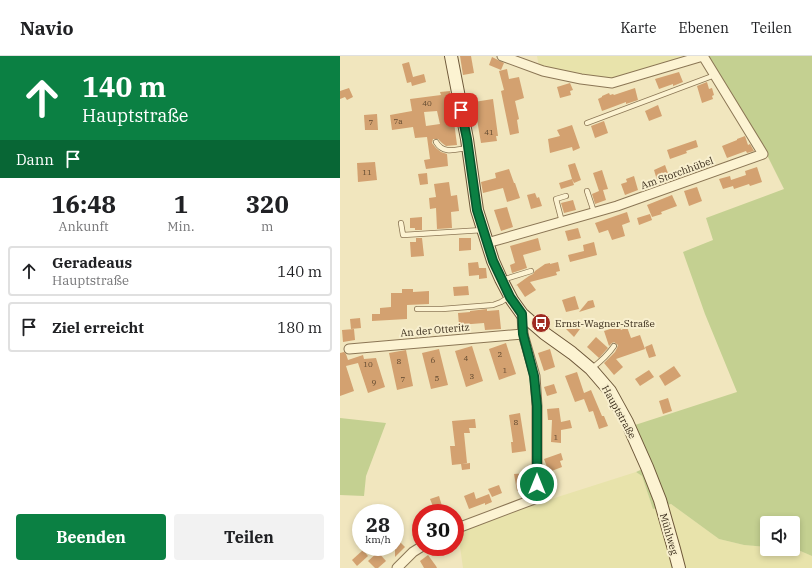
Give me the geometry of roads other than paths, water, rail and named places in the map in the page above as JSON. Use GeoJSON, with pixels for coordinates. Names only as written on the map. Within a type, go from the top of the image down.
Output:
{"type":"FeatureCollection","features":[{"type":"Feature","properties":{"kind":"street","name":"Hauptstraße"},"geometry":{"type":"LineString","coordinates":[[451,56],[468,148],[477,210],[493,261],[510,297],[522,314],[544,333],[572,352],[592,369],[610,391],[627,422],[660,500]]}},
{"type":"Feature","properties":{"kind":"street","name":"Am Storchhübel"},"geometry":{"type":"LineString","coordinates":[[487,243],[617,206],[763,154],[703,56],[612,83],[543,72],[502,56]]}},
{"type":"Feature","properties":{"kind":"street"},"geometry":{"type":"LineString","coordinates":[[464,526],[537,498],[537,406],[534,376],[523,334],[522,314]]}},
{"type":"Feature","properties":{"kind":"street","name":"An der Otteritz"},"geometry":{"type":"LineString","coordinates":[[349,349],[523,334]]}},
{"type":"Feature","properties":{"kind":"street","name":"Mühlweg"},"geometry":{"type":"LineString","coordinates":[[660,500],[678,568]]}},
{"type":"Feature","properties":{"kind":"street"},"geometry":{"type":"LineString","coordinates":[[396,568],[412,553]]}},
{"type":"Feature","properties":{"kind":"lane"},"geometry":{"type":"LineString","coordinates":[[587,123],[715,75]]}},
{"type":"Feature","properties":{"kind":"lane"},"geometry":{"type":"LineString","coordinates":[[436,142],[444,150],[468,148]]}},
{"type":"Feature","properties":{"kind":"lane"},"geometry":{"type":"LineString","coordinates":[[587,191],[594,212]]}},
{"type":"Feature","properties":{"kind":"lane"},"geometry":{"type":"LineString","coordinates":[[562,222],[556,200],[566,196]]}},
{"type":"Feature","properties":{"kind":"lane"},"geometry":{"type":"LineString","coordinates":[[401,223],[403,235],[483,230]]}},
{"type":"Feature","properties":{"kind":"lane"},"geometry":{"type":"LineString","coordinates":[[502,280],[531,271]]}},
{"type":"Feature","properties":{"kind":"lane"},"geometry":{"type":"LineString","coordinates":[[417,309],[442,309],[493,304],[510,297]]}},
{"type":"Feature","properties":{"kind":"lane"},"geometry":{"type":"LineString","coordinates":[[592,369],[614,346]]}},
{"type":"Feature","properties":{"kind":"place","name":"Ernst-Wagner-Straße"},"geometry":{"type":"Point","coordinates":[541,323]}}]}
